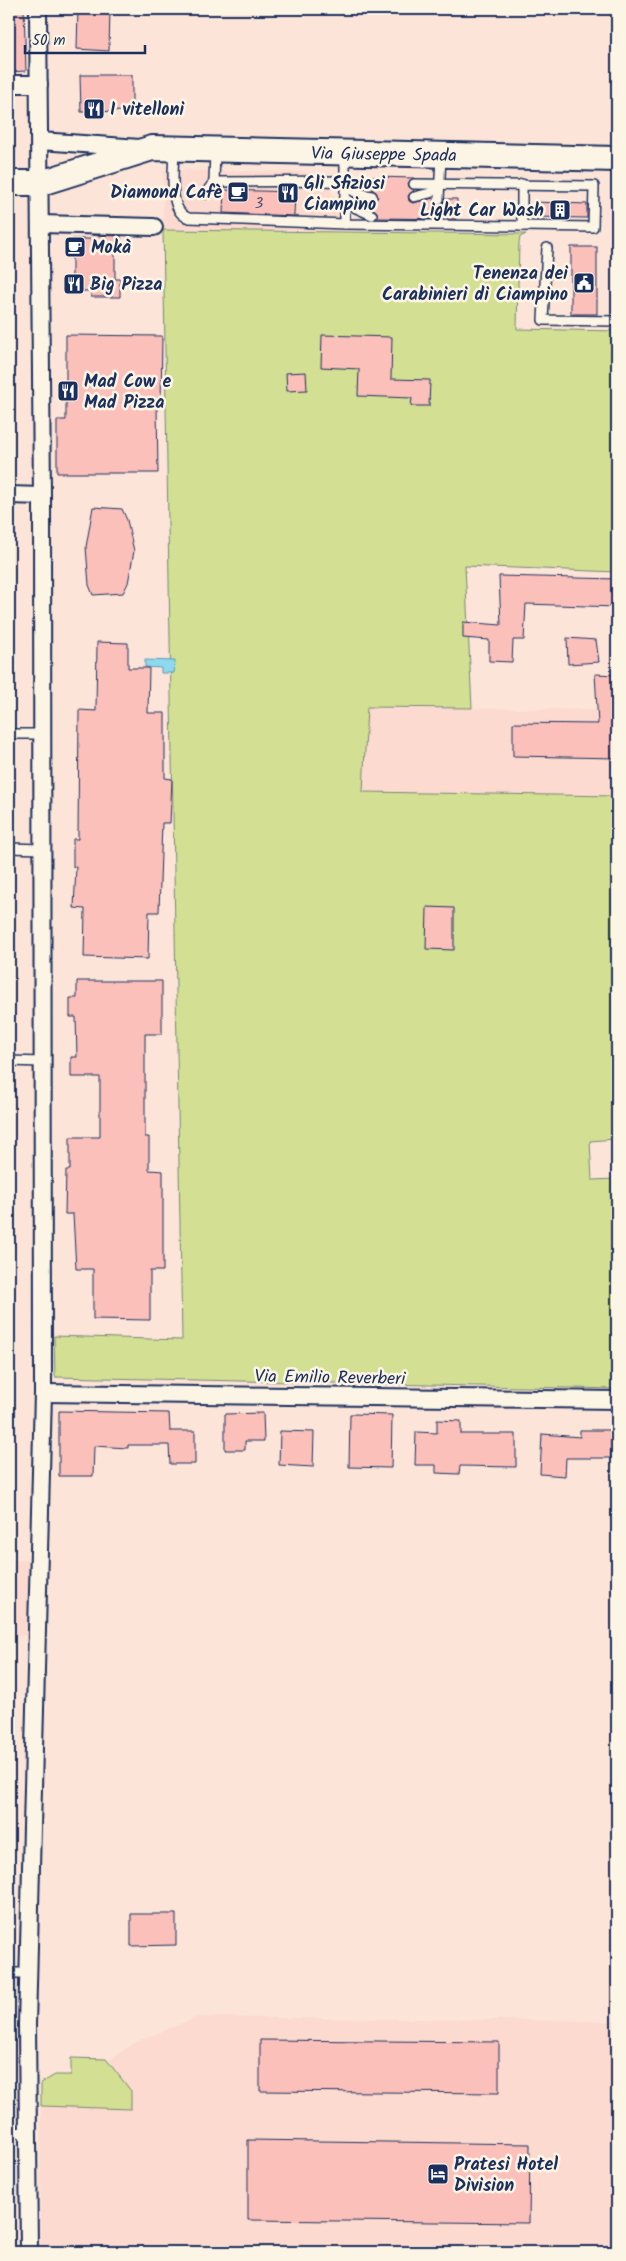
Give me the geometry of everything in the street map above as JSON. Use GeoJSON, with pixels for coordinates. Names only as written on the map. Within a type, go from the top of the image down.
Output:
{"type":"FeatureCollection","features":[{"type":"Feature","properties":{"kind":"street"},"geometry":{"type":"LineString","coordinates":[[29,2252],[28,1973],[42,1393],[42,496],[38,9]]}},
{"type":"Feature","properties":{"kind":"street"},"geometry":{"type":"LineString","coordinates":[[9,84],[39,84]]}},
{"type":"Feature","properties":{"kind":"street","name":"Via Giuseppe Spada"},"geometry":{"type":"LineString","coordinates":[[40,141],[163,149],[617,159]]}},
{"type":"Feature","properties":{"kind":"street","name":"Via Giuseppe Spada"},"geometry":{"type":"LineString","coordinates":[[9,183],[40,183],[163,149]]}},
{"type":"Feature","properties":{"kind":"street"},"geometry":{"type":"LineString","coordinates":[[41,224],[154,227]]}},
{"type":"Feature","properties":{"kind":"street"},"geometry":{"type":"LineString","coordinates":[[9,495],[42,496]]}},
{"type":"Feature","properties":{"kind":"street","name":"Via Emilio Reverberi"},"geometry":{"type":"LineString","coordinates":[[42,1393],[617,1400]]}},
{"type":"Feature","properties":{"kind":"lane"},"geometry":{"type":"LineString","coordinates":[[163,149],[174,205],[184,217],[345,224],[593,227],[594,186],[414,184]]}},
{"type":"Feature","properties":{"kind":"lane"},"geometry":{"type":"LineString","coordinates":[[205,194],[214,182],[214,150]]}},
{"type":"Feature","properties":{"kind":"lane"},"geometry":{"type":"LineString","coordinates":[[345,153],[345,224]]}},
{"type":"Feature","properties":{"kind":"lane"},"geometry":{"type":"LineString","coordinates":[[439,198],[442,155]]}},
{"type":"Feature","properties":{"kind":"lane"},"geometry":{"type":"LineString","coordinates":[[214,182],[372,182]]}},
{"type":"Feature","properties":{"kind":"lane"},"geometry":{"type":"LineString","coordinates":[[345,183],[357,193],[372,196]]}},
{"type":"Feature","properties":{"kind":"lane"},"geometry":{"type":"LineString","coordinates":[[414,196],[430,193],[440,184]]}},
{"type":"Feature","properties":{"kind":"lane"},"geometry":{"type":"LineString","coordinates":[[522,184],[522,226]]}},
{"type":"Feature","properties":{"kind":"lane"},"geometry":{"type":"LineString","coordinates":[[345,198],[356,208],[372,215]]}},
{"type":"Feature","properties":{"kind":"lane"},"geometry":{"type":"LineString","coordinates":[[547,248],[544,320],[617,321]]}},
{"type":"Feature","properties":{"kind":"lane"},"geometry":{"type":"LineString","coordinates":[[9,734],[42,734]]}},
{"type":"Feature","properties":{"kind":"lane"},"geometry":{"type":"LineString","coordinates":[[9,848],[42,849]]}},
{"type":"Feature","properties":{"kind":"lane"},"geometry":{"type":"LineString","coordinates":[[9,1061],[42,1062]]}},
{"type":"Feature","properties":{"kind":"lane"},"geometry":{"type":"LineString","coordinates":[[9,1973],[28,1973]]}},
{"type":"Feature","properties":{"kind":"lane"},"geometry":{"type":"LineString","coordinates":[[9,2132],[28,2134]]}},
{"type":"Feature","properties":{"kind":"shaded area"},"geometry":{"type":"Polygon","coordinates":[[[163,170],[323,172],[348,231],[163,230],[163,170]]]}},
{"type":"Feature","properties":{"kind":"shaded area"},"geometry":{"type":"Polygon","coordinates":[[[367,707],[617,710],[617,796],[363,793],[367,707]]]}},
{"type":"Feature","properties":{"kind":"shaded area"},"geometry":{"type":"Polygon","coordinates":[[[9,1560],[29,1560],[29,1636],[9,1636],[9,1560]]]}},
{"type":"Feature","properties":{"kind":"shaded area"},"geometry":{"type":"Polygon","coordinates":[[[197,2017],[617,2021],[617,2252],[40,2252],[41,2107],[134,2043],[197,2017]]]}},
{"type":"Feature","properties":{"kind":"green space"},"geometry":{"type":"Polygon","coordinates":[[[163,230],[526,234],[520,237],[519,243],[517,329],[617,331],[617,572],[465,566],[472,708],[367,707],[363,792],[617,796],[617,1093],[613,1094],[615,1139],[590,1141],[592,1180],[617,1179],[617,1389],[55,1377],[54,1336],[182,1340],[163,230]]]}},
{"type":"Feature","properties":{"kind":"green space"},"geometry":{"type":"Polygon","coordinates":[[[71,2058],[106,2059],[131,2091],[131,2109],[41,2106],[41,2083],[55,2075],[71,2075],[71,2058]]]}},
{"type":"Feature","properties":{"kind":"water"},"geometry":{"type":"Polygon","coordinates":[[[145,660],[175,661],[174,673],[161,673],[161,668],[145,667],[145,660]]]}},
{"type":"Feature","properties":{"kind":"building"},"geometry":{"type":"Polygon","coordinates":[[[9,9],[24,9],[26,71],[9,72],[9,9]]]}},
{"type":"Feature","properties":{"kind":"building"},"geometry":{"type":"Polygon","coordinates":[[[78,9],[110,9],[109,51],[77,49],[78,9]]]}},
{"type":"Feature","properties":{"kind":"building"},"geometry":{"type":"Polygon","coordinates":[[[80,75],[132,75],[132,111],[81,112],[80,75]]]}},
{"type":"Feature","properties":{"kind":"building"},"geometry":{"type":"Polygon","coordinates":[[[376,177],[414,178],[408,183],[409,187],[414,190],[408,196],[409,201],[413,203],[433,198],[435,204],[439,205],[444,203],[445,199],[457,199],[456,219],[377,218],[377,212],[372,208],[372,202],[378,197],[376,192],[372,190],[378,183],[376,177]]]}},
{"type":"Feature","properties":{"kind":"building"},"geometry":{"type":"Polygon","coordinates":[[[224,190],[295,192],[294,216],[223,213],[224,190]]]}},
{"type":"Feature","properties":{"kind":"building","name":"Light Car Wash"},"geometry":{"type":"Polygon","coordinates":[[[534,202],[587,204],[587,218],[533,217],[534,202]]]}},
{"type":"Feature","properties":{"kind":"building"},"geometry":{"type":"Polygon","coordinates":[[[93,235],[121,236],[121,252],[115,252],[115,279],[120,279],[120,297],[91,297],[91,291],[72,291],[72,239],[93,239],[93,235]]]}},
{"type":"Feature","properties":{"kind":"building","name":"Tenenza dei Carabinieri di Ciampino"},"geometry":{"type":"Polygon","coordinates":[[[571,247],[597,247],[597,314],[571,314],[571,247]]]}},
{"type":"Feature","properties":{"kind":"building"},"geometry":{"type":"Polygon","coordinates":[[[66,335],[162,336],[161,405],[157,405],[158,473],[57,473],[57,420],[66,420],[66,335]]]}},
{"type":"Feature","properties":{"kind":"building"},"geometry":{"type":"Polygon","coordinates":[[[322,335],[392,337],[391,379],[430,380],[429,406],[411,406],[412,398],[358,396],[359,369],[321,367],[322,335]]]}},
{"type":"Feature","properties":{"kind":"building"},"geometry":{"type":"Polygon","coordinates":[[[306,372],[307,390],[287,391],[286,373],[306,372]]]}},
{"type":"Feature","properties":{"kind":"building"},"geometry":{"type":"Polygon","coordinates":[[[93,507],[122,509],[127,520],[134,551],[128,583],[123,593],[93,595],[89,585],[86,547],[93,507]]]}},
{"type":"Feature","properties":{"kind":"building"},"geometry":{"type":"Polygon","coordinates":[[[499,576],[617,579],[617,607],[526,604],[524,640],[513,640],[512,662],[489,661],[489,640],[463,638],[463,622],[501,625],[499,576]]]}},
{"type":"Feature","properties":{"kind":"building"},"geometry":{"type":"Polygon","coordinates":[[[567,638],[596,640],[599,662],[568,664],[567,638]]]}},
{"type":"Feature","properties":{"kind":"building"},"geometry":{"type":"Polygon","coordinates":[[[97,642],[128,643],[128,668],[149,668],[148,713],[165,713],[165,778],[172,779],[170,823],[162,823],[159,912],[149,912],[148,959],[84,957],[85,909],[74,908],[76,867],[73,867],[73,839],[78,839],[79,710],[96,711],[97,642]]]}},
{"type":"Feature","properties":{"kind":"building"},"geometry":{"type":"Polygon","coordinates":[[[595,674],[617,675],[617,758],[513,756],[513,723],[598,724],[595,674]]]}},
{"type":"Feature","properties":{"kind":"building"},"geometry":{"type":"Polygon","coordinates":[[[427,907],[454,908],[454,950],[426,949],[427,907]]]}},
{"type":"Feature","properties":{"kind":"building"},"geometry":{"type":"Polygon","coordinates":[[[77,981],[162,981],[162,1034],[145,1034],[145,1137],[149,1137],[149,1170],[163,1171],[163,1271],[150,1271],[150,1320],[93,1319],[93,1269],[76,1269],[73,1214],[65,1214],[66,1170],[70,1170],[70,1137],[100,1137],[100,1077],[71,1077],[71,1057],[77,1057],[76,1017],[70,1017],[70,998],[77,998],[77,981]]]}},
{"type":"Feature","properties":{"kind":"building"},"geometry":{"type":"Polygon","coordinates":[[[59,1411],[169,1413],[170,1431],[195,1431],[195,1464],[170,1464],[169,1445],[128,1445],[128,1448],[94,1446],[93,1476],[59,1476],[59,1411]]]}},
{"type":"Feature","properties":{"kind":"building"},"geometry":{"type":"Polygon","coordinates":[[[263,1413],[264,1441],[245,1441],[245,1450],[225,1450],[225,1414],[263,1413]]]}},
{"type":"Feature","properties":{"kind":"building"},"geometry":{"type":"Polygon","coordinates":[[[350,1414],[392,1415],[391,1468],[349,1467],[350,1414]]]}},
{"type":"Feature","properties":{"kind":"building"},"geometry":{"type":"Polygon","coordinates":[[[437,1420],[461,1421],[461,1434],[516,1434],[516,1467],[460,1466],[459,1474],[436,1473],[436,1465],[415,1465],[416,1432],[437,1433],[437,1420]]]}},
{"type":"Feature","properties":{"kind":"building"},"geometry":{"type":"Polygon","coordinates":[[[580,1430],[611,1430],[611,1458],[566,1458],[565,1476],[540,1474],[542,1434],[580,1437],[580,1430]]]}},
{"type":"Feature","properties":{"kind":"building"},"geometry":{"type":"Polygon","coordinates":[[[280,1431],[314,1432],[313,1467],[279,1465],[280,1431]]]}},
{"type":"Feature","properties":{"kind":"building"},"geometry":{"type":"Polygon","coordinates":[[[131,1914],[176,1914],[176,1945],[131,1946],[131,1914]]]}},
{"type":"Feature","properties":{"kind":"building"},"geometry":{"type":"Polygon","coordinates":[[[260,2040],[499,2042],[499,2093],[260,2091],[260,2040]]]}},
{"type":"Feature","properties":{"kind":"building"},"geometry":{"type":"Polygon","coordinates":[[[248,2140],[530,2144],[529,2223],[248,2220],[248,2140]]]}},
{"type":"Feature","properties":{"kind":"place","name":"I vitelloni"},"geometry":{"type":"Point","coordinates":[94,109]}},
{"type":"Feature","properties":{"kind":"place","name":"Diamond Cafè"},"geometry":{"type":"Point","coordinates":[238,192]}},
{"type":"Feature","properties":{"kind":"place","name":"Gli Sfiziosi Ciampino"},"geometry":{"type":"Point","coordinates":[288,193]}},
{"type":"Feature","properties":{"kind":"place","name":"Light Car Wash"},"geometry":{"type":"Point","coordinates":[560,210]}},
{"type":"Feature","properties":{"kind":"place","name":"Mokà"},"geometry":{"type":"Point","coordinates":[75,247]}},
{"type":"Feature","properties":{"kind":"place","name":"Tenenza dei Carabinieri di Ciampino"},"geometry":{"type":"Point","coordinates":[584,283]}},
{"type":"Feature","properties":{"kind":"place","name":"Big Pizza"},"geometry":{"type":"Point","coordinates":[74,284]}},
{"type":"Feature","properties":{"kind":"place","name":"Mad Cow e Mad Pizza"},"geometry":{"type":"Point","coordinates":[68,391]}},
{"type":"Feature","properties":{"kind":"place","name":"Pratesi Hotel Division"},"geometry":{"type":"Point","coordinates":[438,2174]}}]}
